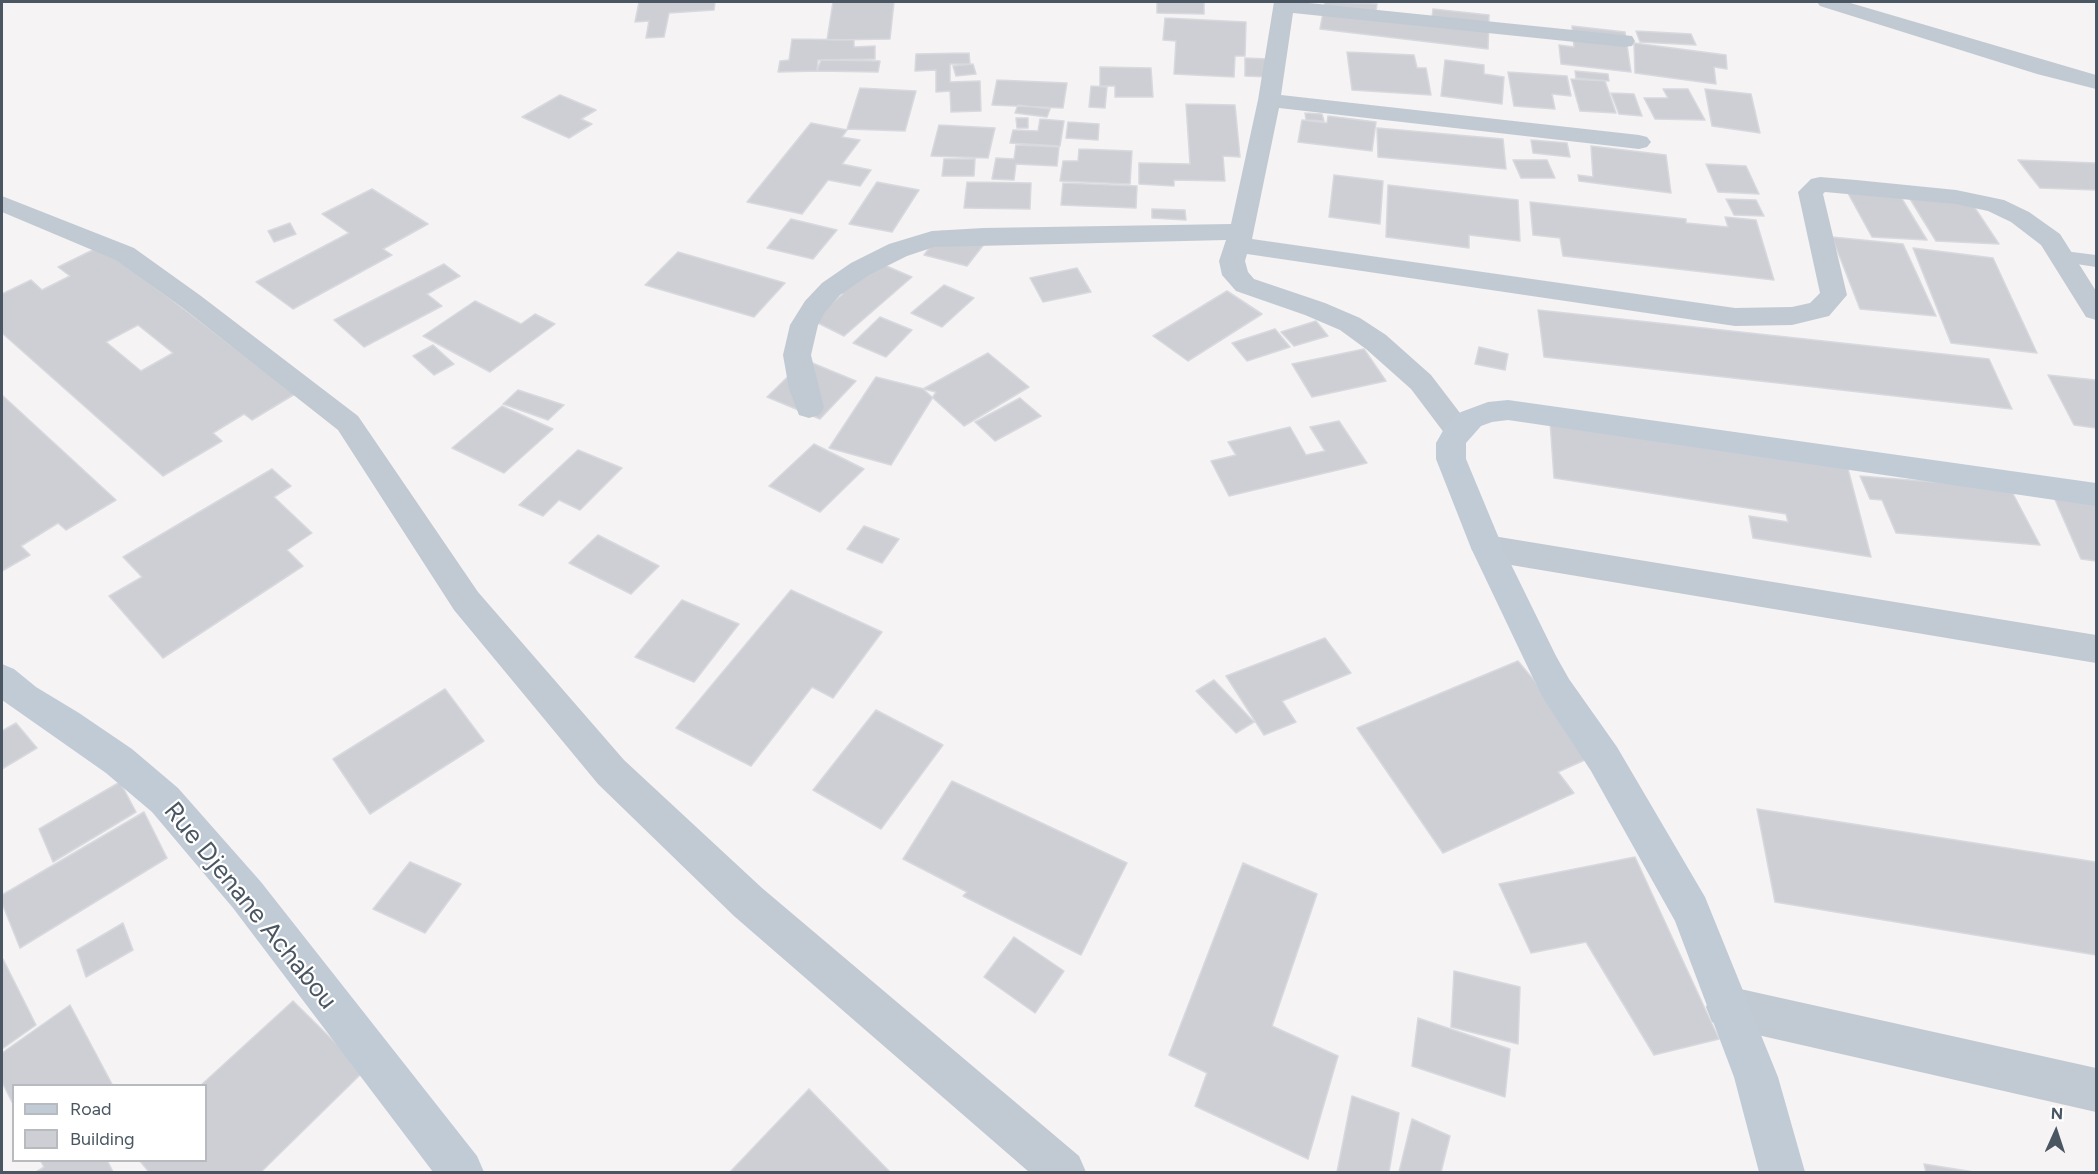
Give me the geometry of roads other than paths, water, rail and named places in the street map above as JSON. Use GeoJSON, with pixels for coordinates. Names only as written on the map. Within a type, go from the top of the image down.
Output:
{"type":"FeatureCollection","features":[{"type":"Feature","properties":{"kind":"street"},"geometry":{"type":"LineString","coordinates":[[1827,2],[2034,66],[2097,82]]}},
{"type":"Feature","properties":{"kind":"street"},"geometry":{"type":"LineString","coordinates":[[1458,430],[1421,382],[1376,342],[1341,321],[1245,285],[1235,275],[1232,261],[1240,238],[1269,100],[1283,4],[1624,41]]}},
{"type":"Feature","properties":{"kind":"street"},"geometry":{"type":"LineString","coordinates":[[1269,100],[1639,142]]}},
{"type":"Feature","properties":{"kind":"street"},"geometry":{"type":"LineString","coordinates":[[810,408],[803,389],[797,355],[804,325],[815,307],[831,288],[860,269],[898,250],[932,239],[983,236],[1240,238],[1735,317],[1792,316],[1819,310],[1834,295],[1809,192],[1820,184],[1956,197],[1995,205],[2020,217],[2051,240],[2064,257],[2097,312]]}},
{"type":"Feature","properties":{"kind":"street"},"geometry":{"type":"LineString","coordinates":[[2,203],[125,254],[192,302],[348,423],[466,601],[611,772],[748,902],[1063,1173]]}},
{"type":"Feature","properties":{"kind":"street"},"geometry":{"type":"LineString","coordinates":[[1782,1173],[1756,1077],[1691,911],[1604,759],[1557,690],[1487,548],[1451,459],[1451,443],[1458,430],[1471,419],[1488,412],[1508,410],[2097,494]]}},
{"type":"Feature","properties":{"kind":"street"},"geometry":{"type":"LineString","coordinates":[[1487,548],[2097,649]]}},
{"type":"Feature","properties":{"kind":"street","name":"Rue Djenane Achabou"},"geometry":{"type":"LineString","coordinates":[[2,679],[23,698],[66,724],[119,761],[165,800],[247,895],[462,1173]]}},
{"type":"Feature","properties":{"kind":"street"},"geometry":{"type":"LineString","coordinates":[[1727,1007],[2097,1090]]}},
{"type":"Feature","properties":{"kind":"lane"},"geometry":{"type":"LineString","coordinates":[[2064,257],[2097,261]]}}]}
